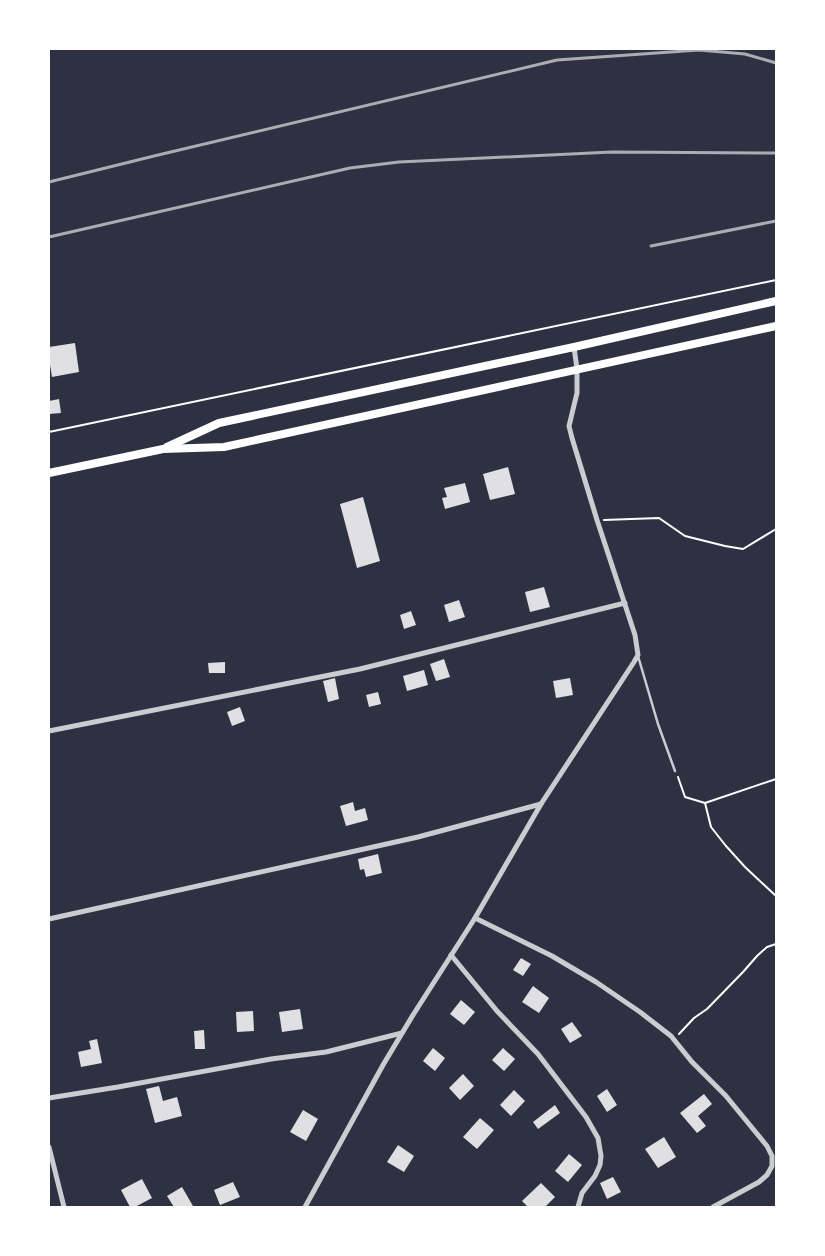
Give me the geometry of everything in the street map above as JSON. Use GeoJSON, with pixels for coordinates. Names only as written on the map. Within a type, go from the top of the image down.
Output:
{"type":"FeatureCollection","features":[{"type":"Feature","properties":{"kind":"main road"},"geometry":{"type":"LineString","coordinates":[[163,449],[219,423],[776,301]]}},
{"type":"Feature","properties":{"kind":"main road"},"geometry":{"type":"LineString","coordinates":[[49,473],[163,449],[224,447],[776,326]]}},
{"type":"Feature","properties":{"kind":"street"},"geometry":{"type":"LineString","coordinates":[[305,1207],[402,1033],[475,918],[541,804],[625,677],[638,654],[635,635],[569,426],[577,393],[577,369],[574,346]]}},
{"type":"Feature","properties":{"kind":"street"},"geometry":{"type":"LineString","coordinates":[[49,731],[360,668],[624,603]]}},
{"type":"Feature","properties":{"kind":"street"},"geometry":{"type":"LineString","coordinates":[[49,919],[418,837],[541,804]]}},
{"type":"Feature","properties":{"kind":"street"},"geometry":{"type":"LineString","coordinates":[[475,918],[552,956],[596,982],[640,1012],[671,1036],[692,1062],[726,1096],[767,1146],[772,1156],[772,1166],[767,1175],[759,1182],[713,1207]]}},
{"type":"Feature","properties":{"kind":"street"},"geometry":{"type":"LineString","coordinates":[[451,955],[497,1011],[538,1054],[586,1117],[598,1138],[601,1156],[600,1165],[595,1176],[582,1193],[578,1207]]}},
{"type":"Feature","properties":{"kind":"street"},"geometry":{"type":"LineString","coordinates":[[49,1098],[271,1059],[326,1052],[402,1033]]}},
{"type":"Feature","properties":{"kind":"street"},"geometry":{"type":"LineString","coordinates":[[49,1147],[64,1207]]}},
{"type":"Feature","properties":{"kind":"lane"},"geometry":{"type":"LineString","coordinates":[[638,654],[658,724],[675,770]]}},
{"type":"Feature","properties":{"kind":"path"},"geometry":{"type":"LineString","coordinates":[[49,432],[776,280]]}},
{"type":"Feature","properties":{"kind":"path"},"geometry":{"type":"LineString","coordinates":[[598,520],[659,518],[685,536],[743,549],[776,529]]}},
{"type":"Feature","properties":{"kind":"path"},"geometry":{"type":"LineString","coordinates":[[675,770],[685,798],[704,802],[776,779]]}},
{"type":"Feature","properties":{"kind":"path"},"geometry":{"type":"LineString","coordinates":[[704,802],[711,827],[745,867],[776,896]]}},
{"type":"Feature","properties":{"kind":"path"},"geometry":{"type":"LineString","coordinates":[[674,1039],[694,1018],[707,1010],[767,946],[776,944]]}},
{"type":"Feature","properties":{"kind":"building"},"geometry":{"type":"Polygon","coordinates":[[[75,343],[79,372],[52,377],[49,347],[75,343]]]}},
{"type":"Feature","properties":{"kind":"building"},"geometry":{"type":"Polygon","coordinates":[[[59,399],[61,413],[49,414],[49,401],[59,399]]]}},
{"type":"Feature","properties":{"kind":"building"},"geometry":{"type":"Polygon","coordinates":[[[508,467],[515,494],[490,500],[483,474],[508,467]]]}},
{"type":"Feature","properties":{"kind":"building"},"geometry":{"type":"Polygon","coordinates":[[[465,483],[470,502],[445,509],[442,498],[447,497],[444,488],[465,483]]]}},
{"type":"Feature","properties":{"kind":"building"},"geometry":{"type":"Polygon","coordinates":[[[363,497],[380,561],[357,568],[340,504],[363,497]]]}},
{"type":"Feature","properties":{"kind":"building"},"geometry":{"type":"Polygon","coordinates":[[[544,587],[550,607],[530,612],[525,592],[544,587]]]}},
{"type":"Feature","properties":{"kind":"building"},"geometry":{"type":"Polygon","coordinates":[[[459,600],[465,617],[449,622],[444,605],[459,600]]]}},
{"type":"Feature","properties":{"kind":"building"},"geometry":{"type":"Polygon","coordinates":[[[411,611],[416,625],[404,629],[400,615],[411,611]]]}},
{"type":"Feature","properties":{"kind":"building"},"geometry":{"type":"Polygon","coordinates":[[[444,659],[450,677],[436,681],[430,664],[444,659]]]}},
{"type":"Feature","properties":{"kind":"building"},"geometry":{"type":"Polygon","coordinates":[[[225,662],[225,673],[209,673],[208,663],[225,662]]]}},
{"type":"Feature","properties":{"kind":"building"},"geometry":{"type":"Polygon","coordinates":[[[424,670],[428,685],[407,691],[403,676],[424,670]]]}},
{"type":"Feature","properties":{"kind":"building"},"geometry":{"type":"Polygon","coordinates":[[[335,678],[339,699],[328,702],[323,681],[335,678]]]}},
{"type":"Feature","properties":{"kind":"building"},"geometry":{"type":"Polygon","coordinates":[[[570,678],[573,695],[556,698],[553,681],[570,678]]]}},
{"type":"Feature","properties":{"kind":"building"},"geometry":{"type":"Polygon","coordinates":[[[378,692],[381,704],[369,707],[366,695],[378,692]]]}},
{"type":"Feature","properties":{"kind":"building"},"geometry":{"type":"Polygon","coordinates":[[[240,707],[245,721],[232,726],[227,712],[240,707]]]}},
{"type":"Feature","properties":{"kind":"building"},"geometry":{"type":"Polygon","coordinates":[[[353,802],[355,811],[365,808],[368,820],[346,826],[340,806],[353,802]]]}},
{"type":"Feature","properties":{"kind":"building"},"geometry":{"type":"Polygon","coordinates":[[[378,854],[382,873],[366,877],[364,869],[360,870],[358,859],[378,854]]]}},
{"type":"Feature","properties":{"kind":"building"},"geometry":{"type":"Polygon","coordinates":[[[521,958],[531,964],[523,976],[513,970],[521,958]]]}},
{"type":"Feature","properties":{"kind":"building"},"geometry":{"type":"Polygon","coordinates":[[[533,986],[549,998],[539,1013],[522,1002],[533,986]]]}},
{"type":"Feature","properties":{"kind":"building"},"geometry":{"type":"Polygon","coordinates":[[[461,1000],[475,1012],[464,1025],[450,1014],[461,1000]]]}},
{"type":"Feature","properties":{"kind":"building"},"geometry":{"type":"Polygon","coordinates":[[[300,1009],[303,1029],[282,1032],[279,1012],[300,1009]]]}},
{"type":"Feature","properties":{"kind":"building"},"geometry":{"type":"Polygon","coordinates":[[[253,1011],[254,1031],[237,1032],[236,1012],[253,1011]]]}},
{"type":"Feature","properties":{"kind":"building"},"geometry":{"type":"Polygon","coordinates":[[[572,1022],[582,1036],[570,1043],[561,1029],[572,1022]]]}},
{"type":"Feature","properties":{"kind":"building"},"geometry":{"type":"Polygon","coordinates":[[[204,1030],[205,1049],[195,1049],[194,1031],[204,1030]]]}},
{"type":"Feature","properties":{"kind":"building"},"geometry":{"type":"Polygon","coordinates":[[[97,1039],[102,1063],[81,1067],[78,1052],[91,1049],[89,1041],[97,1039]]]}},
{"type":"Feature","properties":{"kind":"building"},"geometry":{"type":"Polygon","coordinates":[[[433,1048],[445,1058],[435,1071],[423,1061],[433,1048]]]}},
{"type":"Feature","properties":{"kind":"building"},"geometry":{"type":"Polygon","coordinates":[[[503,1048],[515,1059],[504,1071],[492,1060],[503,1048]]]}},
{"type":"Feature","properties":{"kind":"building"},"geometry":{"type":"Polygon","coordinates":[[[463,1074],[474,1086],[460,1100],[449,1088],[463,1074]]]}},
{"type":"Feature","properties":{"kind":"building"},"geometry":{"type":"Polygon","coordinates":[[[159,1086],[163,1101],[177,1097],[182,1116],[155,1123],[146,1089],[159,1086]]]}},
{"type":"Feature","properties":{"kind":"building"},"geometry":{"type":"Polygon","coordinates":[[[607,1089],[617,1105],[607,1112],[597,1096],[607,1089]]]}},
{"type":"Feature","properties":{"kind":"building"},"geometry":{"type":"Polygon","coordinates":[[[514,1090],[525,1101],[511,1116],[500,1105],[514,1090]]]}},
{"type":"Feature","properties":{"kind":"building"},"geometry":{"type":"Polygon","coordinates":[[[704,1094],[712,1104],[698,1116],[706,1126],[697,1133],[680,1113],[704,1094]]]}},
{"type":"Feature","properties":{"kind":"building"},"geometry":{"type":"Polygon","coordinates":[[[555,1105],[560,1113],[538,1129],[533,1122],[555,1105]]]}},
{"type":"Feature","properties":{"kind":"building"},"geometry":{"type":"Polygon","coordinates":[[[303,1110],[318,1119],[306,1141],[290,1132],[303,1110]]]}},
{"type":"Feature","properties":{"kind":"building"},"geometry":{"type":"Polygon","coordinates":[[[480,1118],[494,1130],[477,1149],[463,1137],[480,1118]]]}},
{"type":"Feature","properties":{"kind":"building"},"geometry":{"type":"Polygon","coordinates":[[[664,1137],[676,1157],[658,1168],[645,1149],[664,1137]]]}},
{"type":"Feature","properties":{"kind":"building"},"geometry":{"type":"Polygon","coordinates":[[[398,1145],[414,1156],[404,1172],[387,1162],[398,1145]]]}},
{"type":"Feature","properties":{"kind":"building"},"geometry":{"type":"Polygon","coordinates":[[[569,1154],[582,1165],[568,1182],[555,1171],[569,1154]]]}},
{"type":"Feature","properties":{"kind":"building"},"geometry":{"type":"Polygon","coordinates":[[[613,1177],[621,1192],[607,1199],[600,1183],[613,1177]]]}},
{"type":"Feature","properties":{"kind":"building"},"geometry":{"type":"Polygon","coordinates":[[[142,1179],[152,1198],[135,1207],[130,1207],[121,1190],[142,1179]]]}},
{"type":"Feature","properties":{"kind":"building"},"geometry":{"type":"Polygon","coordinates":[[[233,1182],[240,1197],[220,1205],[214,1190],[233,1182]]]}},
{"type":"Feature","properties":{"kind":"building"},"geometry":{"type":"Polygon","coordinates":[[[541,1183],[555,1197],[545,1207],[528,1207],[522,1201],[541,1183]]]}},
{"type":"Feature","properties":{"kind":"building"},"geometry":{"type":"Polygon","coordinates":[[[182,1187],[193,1206],[174,1207],[167,1196],[182,1187]]]}},
{"type":"Feature","properties":{"kind":"railway"},"geometry":{"type":"LineString","coordinates":[[49,182],[557,60],[699,50],[745,54],[776,63]]}},
{"type":"Feature","properties":{"kind":"railway"},"geometry":{"type":"LineString","coordinates":[[49,237],[350,168],[399,162],[612,152],[776,153]]}},
{"type":"Feature","properties":{"kind":"railway"},"geometry":{"type":"LineString","coordinates":[[651,246],[776,221]]}}]}
